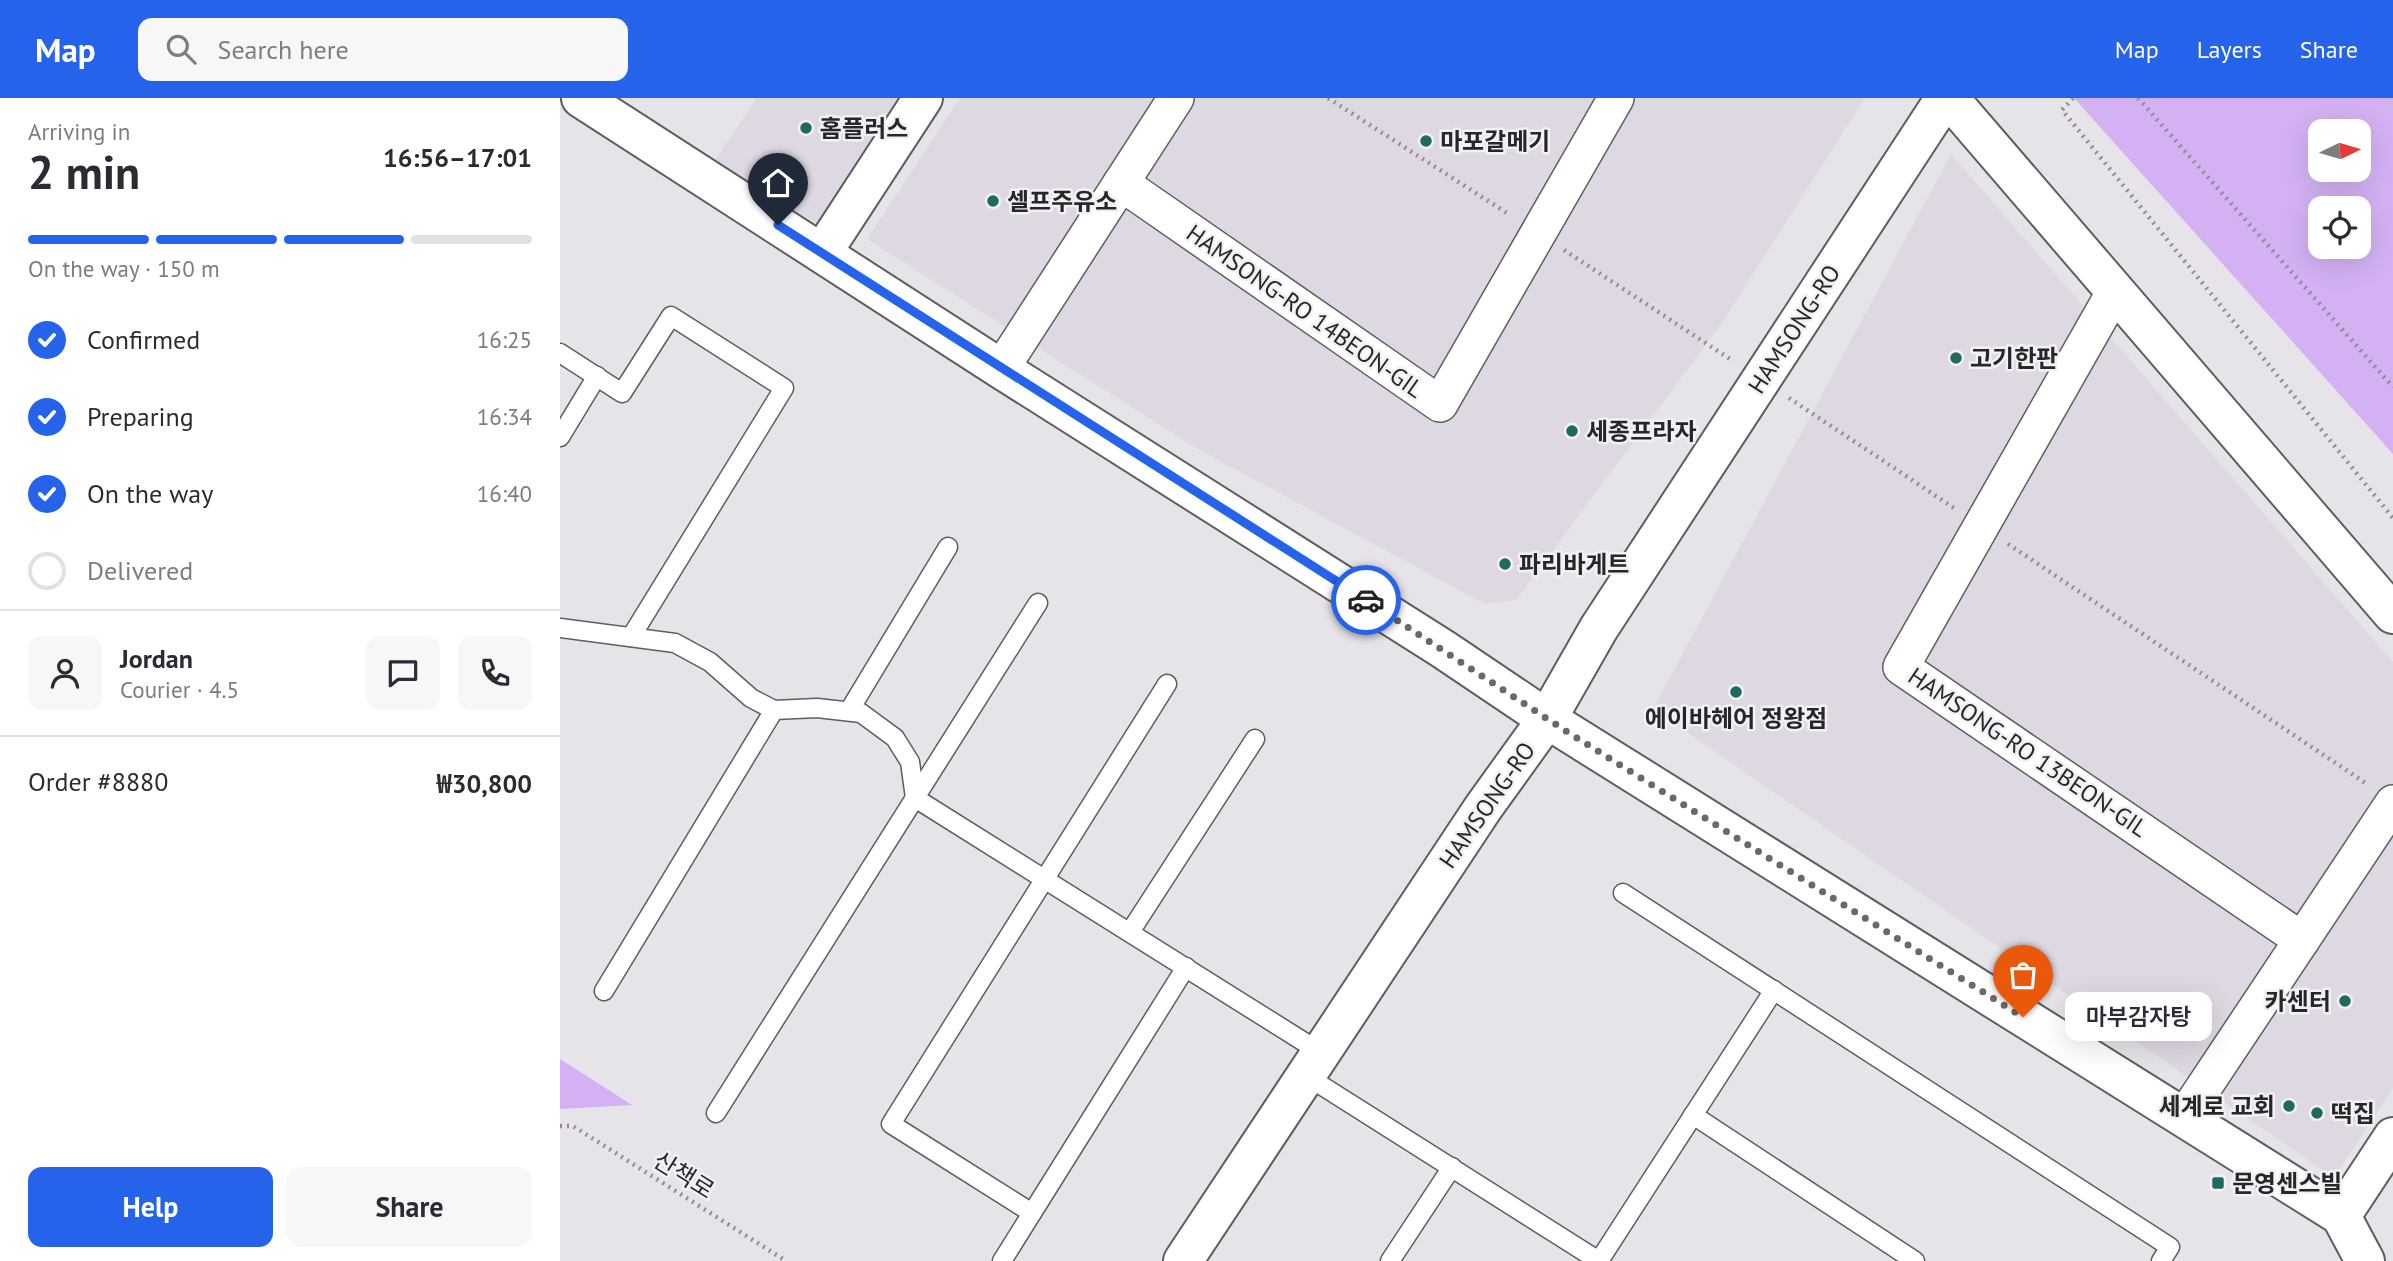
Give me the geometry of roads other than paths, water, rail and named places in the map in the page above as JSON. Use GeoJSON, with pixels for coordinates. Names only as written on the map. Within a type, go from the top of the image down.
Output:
{"type":"FeatureCollection","features":[{"type":"Feature","properties":{"kind":"street"},"geometry":{"type":"LineString","coordinates":[[581,98],[1001,369],[1443,649],[1547,719],[2342,1216],[2365,1261]]}},
{"type":"Feature","properties":{"kind":"street"},"geometry":{"type":"LineString","coordinates":[[822,253],[923,98]]}},
{"type":"Feature","properties":{"kind":"street"},"geometry":{"type":"LineString","coordinates":[[1001,369],[1175,98]]}},
{"type":"Feature","properties":{"kind":"street","name":"HAMSONG-RO 14BEON-GIL"},"geometry":{"type":"LineString","coordinates":[[1121,183],[1440,404],[1616,98]]}},
{"type":"Feature","properties":{"kind":"street"},"geometry":{"type":"LineString","coordinates":[[1947,98],[2393,614]]}},
{"type":"Feature","properties":{"kind":"street","name":"HAMSONG-RO"},"geometry":{"type":"LineString","coordinates":[[1182,1261],[1483,808],[1547,719],[1599,628],[1947,98]]}},
{"type":"Feature","properties":{"kind":"street","name":"HAMSONG-RO 13BEON-GIL"},"geometry":{"type":"LineString","coordinates":[[2115,290],[1901,667],[2302,940]]}},
{"type":"Feature","properties":{"kind":"street"},"geometry":{"type":"LineString","coordinates":[[2183,1117],[2302,940],[2381,795]]}},
{"type":"Feature","properties":{"kind":"street"},"geometry":{"type":"LineString","coordinates":[[2342,1216],[2393,1137]]}},
{"type":"Feature","properties":{"kind":"lane"},"geometry":{"type":"LineString","coordinates":[[560,353],[622,393],[671,316],[784,388],[631,636]]}},
{"type":"Feature","properties":{"kind":"lane"},"geometry":{"type":"LineString","coordinates":[[560,437],[597,376]]}},
{"type":"Feature","properties":{"kind":"lane"},"geometry":{"type":"LineString","coordinates":[[849,712],[948,547]]}},
{"type":"Feature","properties":{"kind":"lane"},"geometry":{"type":"LineString","coordinates":[[716,1112],[1038,603]]}},
{"type":"Feature","properties":{"kind":"lane"},"geometry":{"type":"LineString","coordinates":[[560,628],[675,643],[710,662],[751,698],[774,709],[817,708],[861,713],[895,738],[910,762],[915,798]]}},
{"type":"Feature","properties":{"kind":"lane"},"geometry":{"type":"LineString","coordinates":[[1032,1213],[891,1124],[1167,684]]}},
{"type":"Feature","properties":{"kind":"lane"},"geometry":{"type":"LineString","coordinates":[[604,991],[774,709]]}},
{"type":"Feature","properties":{"kind":"lane"},"geometry":{"type":"LineString","coordinates":[[1130,932],[1255,738]]}},
{"type":"Feature","properties":{"kind":"lane"},"geometry":{"type":"LineString","coordinates":[[915,798],[1186,967],[1452,1167],[1599,1261],[1774,990]]}},
{"type":"Feature","properties":{"kind":"lane"},"geometry":{"type":"LineString","coordinates":[[1623,893],[2170,1247],[2161,1261]]}},
{"type":"Feature","properties":{"kind":"lane"},"geometry":{"type":"LineString","coordinates":[[1002,1261],[1186,967]]}},
{"type":"Feature","properties":{"kind":"lane"},"geometry":{"type":"LineString","coordinates":[[1693,1115],[1915,1261]]}},
{"type":"Feature","properties":{"kind":"lane"},"geometry":{"type":"LineString","coordinates":[[1390,1261],[1452,1167]]}},
{"type":"Feature","properties":{"kind":"place","name":"홈플러스"},"geometry":{"type":"Point","coordinates":[806,128]}},
{"type":"Feature","properties":{"kind":"place","name":"마포갈메기"},"geometry":{"type":"Point","coordinates":[1426,141]}},
{"type":"Feature","properties":{"kind":"place","name":"셀프주유소"},"geometry":{"type":"Point","coordinates":[993,201]}},
{"type":"Feature","properties":{"kind":"place","name":"고기한판"},"geometry":{"type":"Point","coordinates":[1956,358]}},
{"type":"Feature","properties":{"kind":"place","name":"세종프라자"},"geometry":{"type":"Point","coordinates":[1572,431]}},
{"type":"Feature","properties":{"kind":"place","name":"파리바게트"},"geometry":{"type":"Point","coordinates":[1505,564]}},
{"type":"Feature","properties":{"kind":"place","name":"에이바헤어 정왕점"},"geometry":{"type":"Point","coordinates":[1736,692]}},
{"type":"Feature","properties":{"kind":"place","name":"카센터"},"geometry":{"type":"Point","coordinates":[2345,1001]}},
{"type":"Feature","properties":{"kind":"place","name":"마부감자탕"},"geometry":{"type":"Point","coordinates":[2023,1017]}},
{"type":"Feature","properties":{"kind":"place","name":"세계로 교회"},"geometry":{"type":"Point","coordinates":[2289,1106]}},
{"type":"Feature","properties":{"kind":"place","name":"떡집"},"geometry":{"type":"Point","coordinates":[2317,1113]}},
{"type":"Feature","properties":{"kind":"place","name":"문영센스빌"},"geometry":{"type":"Point","coordinates":[2218,1183]}}]}
